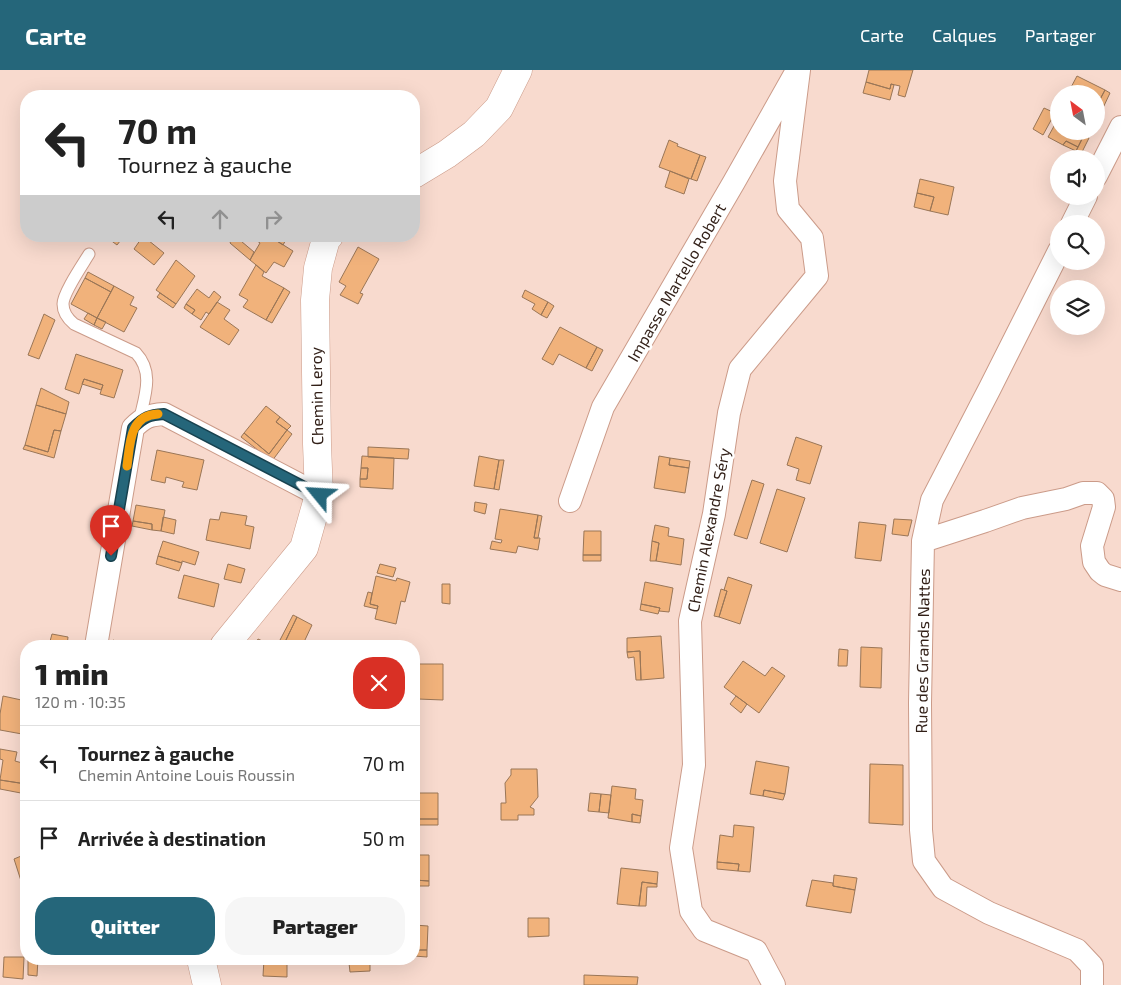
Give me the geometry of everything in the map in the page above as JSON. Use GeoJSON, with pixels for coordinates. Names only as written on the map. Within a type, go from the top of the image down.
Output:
{"type":"FeatureCollection","features":[{"type":"Feature","properties":{"kind":"street"},"geometry":{"type":"LineString","coordinates":[[420,170],[447,154],[474,134],[499,108],[518,70]]}},
{"type":"Feature","properties":{"kind":"street","name":"Impasse Martello Robert"},"geometry":{"type":"LineString","coordinates":[[570,501],[603,407],[799,70]]}},
{"type":"Feature","properties":{"kind":"street","name":"Chemin Alexandre Séry"},"geometry":{"type":"LineString","coordinates":[[774,985],[756,951],[704,930],[695,917],[691,911],[681,848],[694,765],[690,621],[714,514],[730,413],[740,369],[817,276],[812,238],[788,209],[784,182],[799,70]]}},
{"type":"Feature","properties":{"kind":"street"},"geometry":{"type":"LineString","coordinates":[[1105,158],[1121,127]]}},
{"type":"Feature","properties":{"kind":"street","name":"Chemin Leroy"},"geometry":{"type":"LineString","coordinates":[[229,640],[304,548],[320,495],[315,300],[318,268],[325,242]]}},
{"type":"Feature","properties":{"kind":"street","name":"Rue des Grands Nattes"},"geometry":{"type":"LineString","coordinates":[[1050,269],[932,500],[924,542],[920,703],[921,830],[924,861],[943,888],[989,913],[1077,950],[1092,966],[1092,985]]}},
{"type":"Feature","properties":{"kind":"street"},"geometry":{"type":"LineString","coordinates":[[97,640],[133,428],[148,416],[164,414],[320,495]]}},
{"type":"Feature","properties":{"kind":"street"},"geometry":{"type":"LineString","coordinates":[[924,542],[1022,508],[1066,499],[1083,493],[1098,492],[1103,499],[1104,507],[1092,546],[1094,562],[1105,575],[1121,580]]}},
{"type":"Feature","properties":{"kind":"street"},"geometry":{"type":"LineString","coordinates":[[202,965],[207,985]]}},
{"type":"Feature","properties":{"kind":"lane"},"geometry":{"type":"LineString","coordinates":[[89,254],[66,294],[63,303],[67,318],[74,324],[136,353],[143,360],[147,380],[139,422]]}},
{"type":"Feature","properties":{"kind":"building"},"geometry":{"type":"Polygon","coordinates":[[[869,70],[913,70],[905,97],[898,95],[900,86],[891,84],[890,89],[866,82],[869,70]]]}},
{"type":"Feature","properties":{"kind":"building"},"geometry":{"type":"Polygon","coordinates":[[[1077,76],[1095,85],[1072,85],[1077,76]]]}},
{"type":"Feature","properties":{"kind":"building"},"geometry":{"type":"Polygon","coordinates":[[[866,82],[890,89],[891,84],[894,85],[890,100],[863,93],[866,82]]]}},
{"type":"Feature","properties":{"kind":"building"},"geometry":{"type":"Polygon","coordinates":[[[1105,90],[1110,93],[1105,104],[1105,90]]]}},
{"type":"Feature","properties":{"kind":"building"},"geometry":{"type":"Polygon","coordinates":[[[1044,108],[1050,111],[1050,122],[1043,135],[1033,129],[1044,108]]]}},
{"type":"Feature","properties":{"kind":"building"},"geometry":{"type":"Polygon","coordinates":[[[669,140],[678,144],[677,146],[700,155],[691,179],[659,167],[669,140]]]}},
{"type":"Feature","properties":{"kind":"building"},"geometry":{"type":"Polygon","coordinates":[[[1054,140],[1082,140],[1078,147],[1066,141],[1063,145],[1054,140]]]}},
{"type":"Feature","properties":{"kind":"building"},"geometry":{"type":"Polygon","coordinates":[[[1082,140],[1088,140],[1083,150],[1076,150],[1082,140]]]}},
{"type":"Feature","properties":{"kind":"building"},"geometry":{"type":"Polygon","coordinates":[[[1066,141],[1078,147],[1076,150],[1074,150],[1063,145],[1066,141]]]}},
{"type":"Feature","properties":{"kind":"building"},"geometry":{"type":"Polygon","coordinates":[[[700,155],[706,157],[697,181],[691,179],[700,155]]]}},
{"type":"Feature","properties":{"kind":"building"},"geometry":{"type":"Polygon","coordinates":[[[670,171],[689,179],[684,194],[665,187],[670,171]]]}},
{"type":"Feature","properties":{"kind":"building"},"geometry":{"type":"Polygon","coordinates":[[[920,179],[954,187],[948,215],[930,211],[934,197],[917,193],[920,179]]]}},
{"type":"Feature","properties":{"kind":"building"},"geometry":{"type":"Polygon","coordinates":[[[917,193],[934,197],[930,211],[914,207],[917,193]]]}},
{"type":"Feature","properties":{"kind":"building"},"geometry":{"type":"Polygon","coordinates":[[[139,242],[150,242],[164,253],[154,265],[134,249],[139,242]]]}},
{"type":"Feature","properties":{"kind":"building"},"geometry":{"type":"Polygon","coordinates":[[[242,242],[254,252],[250,260],[230,243],[242,242]]]}},
{"type":"Feature","properties":{"kind":"building"},"geometry":{"type":"Polygon","coordinates":[[[259,242],[279,242],[293,251],[284,267],[274,262],[266,273],[250,260],[260,243],[259,242]]]}},
{"type":"Feature","properties":{"kind":"building"},"geometry":{"type":"Polygon","coordinates":[[[358,247],[379,259],[360,293],[363,294],[358,304],[340,295],[346,286],[339,282],[358,247]]]}},
{"type":"Feature","properties":{"kind":"building"},"geometry":{"type":"Polygon","coordinates":[[[176,260],[195,276],[176,304],[156,290],[176,260]]]}},
{"type":"Feature","properties":{"kind":"building"},"geometry":{"type":"Polygon","coordinates":[[[256,265],[264,272],[262,276],[284,288],[266,320],[243,307],[248,300],[239,295],[256,265]]]}},
{"type":"Feature","properties":{"kind":"building"},"geometry":{"type":"Polygon","coordinates":[[[88,272],[114,286],[111,292],[85,278],[88,272]]]}},
{"type":"Feature","properties":{"kind":"building"},"geometry":{"type":"Polygon","coordinates":[[[85,278],[111,292],[97,318],[71,304],[85,278]]]}},
{"type":"Feature","properties":{"kind":"building"},"geometry":{"type":"Polygon","coordinates":[[[114,286],[134,297],[130,305],[137,308],[124,332],[97,318],[114,286]]]}},
{"type":"Feature","properties":{"kind":"building"},"geometry":{"type":"Polygon","coordinates":[[[284,288],[290,292],[272,323],[266,320],[284,288]]]}},
{"type":"Feature","properties":{"kind":"building"},"geometry":{"type":"Polygon","coordinates":[[[197,289],[209,298],[214,291],[221,297],[209,314],[206,312],[201,320],[192,314],[195,310],[186,304],[197,289]]]}},
{"type":"Feature","properties":{"kind":"building"},"geometry":{"type":"Polygon","coordinates":[[[525,290],[548,302],[541,315],[532,309],[535,304],[522,297],[525,290]]]}},
{"type":"Feature","properties":{"kind":"building"},"geometry":{"type":"Polygon","coordinates":[[[160,293],[176,304],[173,308],[157,297],[160,293]]]}},
{"type":"Feature","properties":{"kind":"building"},"geometry":{"type":"Polygon","coordinates":[[[217,302],[230,310],[224,319],[239,330],[229,345],[200,327],[217,302]]]}},
{"type":"Feature","properties":{"kind":"building"},"geometry":{"type":"Polygon","coordinates":[[[548,302],[554,306],[547,318],[541,315],[548,302]]]}},
{"type":"Feature","properties":{"kind":"building"},"geometry":{"type":"Polygon","coordinates":[[[186,304],[195,310],[192,314],[184,308],[186,304]]]}},
{"type":"Feature","properties":{"kind":"building"},"geometry":{"type":"Polygon","coordinates":[[[88,313],[97,318],[94,325],[84,319],[88,313]]]}},
{"type":"Feature","properties":{"kind":"building"},"geometry":{"type":"Polygon","coordinates":[[[44,314],[55,320],[39,359],[28,355],[44,314]]]}},
{"type":"Feature","properties":{"kind":"building"},"geometry":{"type":"Polygon","coordinates":[[[97,318],[106,322],[102,329],[94,325],[97,318]]]}},
{"type":"Feature","properties":{"kind":"building"},"geometry":{"type":"Polygon","coordinates":[[[560,327],[597,347],[586,368],[559,354],[553,365],[542,359],[560,327]]]}},
{"type":"Feature","properties":{"kind":"building"},"geometry":{"type":"Polygon","coordinates":[[[597,347],[603,350],[592,371],[586,368],[597,347]]]}},
{"type":"Feature","properties":{"kind":"building"},"geometry":{"type":"Polygon","coordinates":[[[76,354],[123,370],[114,398],[100,394],[103,385],[84,379],[79,394],[65,389],[76,354]]]}},
{"type":"Feature","properties":{"kind":"building"},"geometry":{"type":"Polygon","coordinates":[[[84,379],[103,385],[101,390],[82,384],[84,379]]]}},
{"type":"Feature","properties":{"kind":"building"},"geometry":{"type":"Polygon","coordinates":[[[41,388],[69,402],[66,414],[36,405],[41,388]]]}},
{"type":"Feature","properties":{"kind":"building"},"geometry":{"type":"Polygon","coordinates":[[[36,405],[66,414],[61,431],[54,430],[48,452],[25,445],[36,405]]]}},
{"type":"Feature","properties":{"kind":"building"},"geometry":{"type":"Polygon","coordinates":[[[266,406],[280,417],[276,422],[287,430],[269,454],[244,433],[266,406]]]}},
{"type":"Feature","properties":{"kind":"building"},"geometry":{"type":"Polygon","coordinates":[[[280,417],[291,426],[287,430],[276,422],[280,417]]]}},
{"type":"Feature","properties":{"kind":"building"},"geometry":{"type":"Polygon","coordinates":[[[54,430],[61,431],[54,458],[23,449],[25,445],[48,452],[54,430]]]}},
{"type":"Feature","properties":{"kind":"building"},"geometry":{"type":"Polygon","coordinates":[[[287,430],[292,434],[272,461],[241,437],[244,433],[269,454],[287,430]]]}},
{"type":"Feature","properties":{"kind":"building"},"geometry":{"type":"Polygon","coordinates":[[[796,437],[822,446],[810,484],[796,480],[799,469],[787,465],[796,437]]]}},
{"type":"Feature","properties":{"kind":"building"},"geometry":{"type":"Polygon","coordinates":[[[368,447],[409,449],[408,459],[368,457],[368,447]]]}},
{"type":"Feature","properties":{"kind":"building"},"geometry":{"type":"Polygon","coordinates":[[[157,450],[204,460],[197,490],[182,487],[184,482],[166,477],[165,483],[151,480],[157,450]]]}},
{"type":"Feature","properties":{"kind":"building"},"geometry":{"type":"Polygon","coordinates":[[[362,456],[394,458],[393,489],[360,487],[360,479],[367,479],[368,468],[361,468],[362,456]]]}},
{"type":"Feature","properties":{"kind":"building"},"geometry":{"type":"Polygon","coordinates":[[[479,456],[499,460],[494,489],[474,486],[479,456]]]}},
{"type":"Feature","properties":{"kind":"building"},"geometry":{"type":"Polygon","coordinates":[[[659,456],[670,458],[669,465],[689,468],[685,493],[654,488],[659,456]]]}},
{"type":"Feature","properties":{"kind":"building"},"geometry":{"type":"Polygon","coordinates":[[[670,458],[690,461],[689,468],[669,465],[670,458]]]}},
{"type":"Feature","properties":{"kind":"building"},"geometry":{"type":"Polygon","coordinates":[[[499,460],[504,460],[499,490],[494,489],[499,460]]]}},
{"type":"Feature","properties":{"kind":"building"},"geometry":{"type":"Polygon","coordinates":[[[361,468],[368,468],[367,479],[360,479],[361,468]]]}},
{"type":"Feature","properties":{"kind":"building"},"geometry":{"type":"Polygon","coordinates":[[[752,480],[764,484],[747,539],[734,535],[752,480]]]}},
{"type":"Feature","properties":{"kind":"building"},"geometry":{"type":"Polygon","coordinates":[[[777,489],[805,498],[787,552],[760,543],[777,489]]]}},
{"type":"Feature","properties":{"kind":"building"},"geometry":{"type":"Polygon","coordinates":[[[475,502],[487,504],[485,514],[474,511],[475,502]]]}},
{"type":"Feature","properties":{"kind":"building"},"geometry":{"type":"Polygon","coordinates":[[[136,505],[165,510],[161,531],[152,530],[152,524],[133,521],[136,505]]]}},
{"type":"Feature","properties":{"kind":"building"},"geometry":{"type":"Polygon","coordinates":[[[500,509],[538,515],[534,538],[540,538],[538,550],[518,546],[516,553],[490,549],[492,541],[501,543],[502,540],[495,539],[500,509]]]}},
{"type":"Feature","properties":{"kind":"building"},"geometry":{"type":"Polygon","coordinates":[[[221,512],[247,516],[245,525],[254,527],[250,549],[206,540],[210,519],[219,520],[221,512]]]}},
{"type":"Feature","properties":{"kind":"building"},"geometry":{"type":"Polygon","coordinates":[[[538,515],[542,516],[538,538],[534,538],[538,515]]]}},
{"type":"Feature","properties":{"kind":"building"},"geometry":{"type":"Polygon","coordinates":[[[163,517],[176,520],[174,534],[161,531],[163,517]]]}},
{"type":"Feature","properties":{"kind":"building"},"geometry":{"type":"Polygon","coordinates":[[[894,519],[912,520],[908,536],[892,534],[894,519]]]}},
{"type":"Feature","properties":{"kind":"building"},"geometry":{"type":"Polygon","coordinates":[[[133,521],[152,524],[152,530],[132,526],[133,521]]]}},
{"type":"Feature","properties":{"kind":"building"},"geometry":{"type":"Polygon","coordinates":[[[859,522],[886,525],[881,561],[855,558],[859,522]]]}},
{"type":"Feature","properties":{"kind":"building"},"geometry":{"type":"Polygon","coordinates":[[[655,525],[669,528],[668,536],[684,539],[681,565],[656,561],[659,543],[652,541],[655,525]]]}},
{"type":"Feature","properties":{"kind":"building"},"geometry":{"type":"Polygon","coordinates":[[[584,531],[601,531],[601,555],[583,555],[584,531]]]}},
{"type":"Feature","properties":{"kind":"building"},"geometry":{"type":"Polygon","coordinates":[[[163,541],[199,552],[195,565],[158,556],[163,541]]]}},
{"type":"Feature","properties":{"kind":"building"},"geometry":{"type":"Polygon","coordinates":[[[652,541],[659,543],[656,561],[650,561],[652,541]]]}},
{"type":"Feature","properties":{"kind":"building"},"geometry":{"type":"Polygon","coordinates":[[[583,555],[601,555],[601,561],[583,561],[583,555]]]}},
{"type":"Feature","properties":{"kind":"building"},"geometry":{"type":"Polygon","coordinates":[[[158,556],[182,563],[179,571],[156,564],[158,556]]]}},
{"type":"Feature","properties":{"kind":"building"},"geometry":{"type":"Polygon","coordinates":[[[228,564],[245,569],[241,583],[224,579],[228,564]]]}},
{"type":"Feature","properties":{"kind":"building"},"geometry":{"type":"Polygon","coordinates":[[[380,564],[396,568],[393,577],[377,573],[380,564]]]}},
{"type":"Feature","properties":{"kind":"building"},"geometry":{"type":"Polygon","coordinates":[[[184,575],[219,584],[214,607],[178,598],[184,575]]]}},
{"type":"Feature","properties":{"kind":"building"},"geometry":{"type":"Polygon","coordinates":[[[376,576],[396,581],[397,578],[410,582],[405,602],[401,601],[396,624],[375,619],[378,606],[370,604],[376,576]]]}},
{"type":"Feature","properties":{"kind":"building"},"geometry":{"type":"Polygon","coordinates":[[[728,577],[752,585],[740,624],[719,617],[727,591],[724,590],[728,577]]]}},
{"type":"Feature","properties":{"kind":"building"},"geometry":{"type":"Polygon","coordinates":[[[645,582],[673,588],[669,612],[659,611],[660,608],[641,604],[645,582]]]}},
{"type":"Feature","properties":{"kind":"building"},"geometry":{"type":"Polygon","coordinates":[[[442,584],[450,584],[450,604],[442,603],[442,584]]]}},
{"type":"Feature","properties":{"kind":"building"},"geometry":{"type":"Polygon","coordinates":[[[721,589],[727,591],[719,617],[714,616],[721,589]]]}},
{"type":"Feature","properties":{"kind":"building"},"geometry":{"type":"Polygon","coordinates":[[[368,592],[372,593],[370,604],[378,606],[377,609],[364,606],[368,592]]]}},
{"type":"Feature","properties":{"kind":"building"},"geometry":{"type":"Polygon","coordinates":[[[641,604],[660,608],[658,614],[640,610],[641,604]]]}},
{"type":"Feature","properties":{"kind":"building"},"geometry":{"type":"Polygon","coordinates":[[[293,615],[297,617],[286,640],[280,640],[293,615]]]}},
{"type":"Feature","properties":{"kind":"building"},"geometry":{"type":"Polygon","coordinates":[[[297,617],[312,625],[305,640],[286,640],[297,617]]]}},
{"type":"Feature","properties":{"kind":"building"},"geometry":{"type":"Polygon","coordinates":[[[52,634],[68,637],[68,640],[50,640],[52,634]]]}},
{"type":"Feature","properties":{"kind":"building"},"geometry":{"type":"Polygon","coordinates":[[[661,636],[664,678],[641,680],[640,651],[627,652],[627,638],[661,636]]]}},
{"type":"Feature","properties":{"kind":"building"},"geometry":{"type":"Polygon","coordinates":[[[861,647],[882,648],[881,688],[860,687],[861,647]]]}},
{"type":"Feature","properties":{"kind":"building"},"geometry":{"type":"Polygon","coordinates":[[[839,649],[848,650],[847,666],[838,666],[839,649]]]}},
{"type":"Feature","properties":{"kind":"building"},"geometry":{"type":"Polygon","coordinates":[[[640,651],[641,680],[636,680],[634,657],[628,658],[627,652],[640,651]]]}},
{"type":"Feature","properties":{"kind":"building"},"geometry":{"type":"Polygon","coordinates":[[[743,661],[765,676],[772,667],[785,676],[759,713],[724,687],[743,661]]]}},
{"type":"Feature","properties":{"kind":"building"},"geometry":{"type":"Polygon","coordinates":[[[420,664],[443,664],[443,700],[420,699],[420,664]]]}},
{"type":"Feature","properties":{"kind":"building"},"geometry":{"type":"Polygon","coordinates":[[[3,696],[20,700],[20,734],[0,730],[3,696]]]}},
{"type":"Feature","properties":{"kind":"building"},"geometry":{"type":"Polygon","coordinates":[[[736,696],[747,704],[741,713],[730,704],[736,696]]]}},
{"type":"Feature","properties":{"kind":"building"},"geometry":{"type":"Polygon","coordinates":[[[0,749],[17,752],[15,761],[20,762],[20,783],[0,780],[3,760],[0,759],[0,749]]]}},
{"type":"Feature","properties":{"kind":"building"},"geometry":{"type":"Polygon","coordinates":[[[756,761],[789,767],[785,794],[764,790],[763,796],[750,794],[756,761]]]}},
{"type":"Feature","properties":{"kind":"building"},"geometry":{"type":"Polygon","coordinates":[[[870,764],[903,765],[903,825],[869,823],[870,764]]]}},
{"type":"Feature","properties":{"kind":"building"},"geometry":{"type":"Polygon","coordinates":[[[511,769],[537,769],[538,797],[530,807],[534,809],[534,815],[518,815],[518,820],[501,820],[501,803],[506,803],[505,783],[511,775],[511,769]]]}},
{"type":"Feature","properties":{"kind":"building"},"geometry":{"type":"Polygon","coordinates":[[[0,780],[20,783],[20,793],[0,789],[0,780]]]}},
{"type":"Feature","properties":{"kind":"building"},"geometry":{"type":"Polygon","coordinates":[[[612,786],[636,789],[635,799],[643,800],[641,816],[632,814],[632,822],[608,818],[612,786]]]}},
{"type":"Feature","properties":{"kind":"building"},"geometry":{"type":"Polygon","coordinates":[[[764,790],[785,794],[783,800],[763,796],[764,790]]]}},
{"type":"Feature","properties":{"kind":"building"},"geometry":{"type":"Polygon","coordinates":[[[420,793],[438,793],[438,819],[420,819],[420,793]]]}},
{"type":"Feature","properties":{"kind":"building"},"geometry":{"type":"Polygon","coordinates":[[[590,793],[601,794],[599,812],[588,811],[590,793]]]}},
{"type":"Feature","properties":{"kind":"building"},"geometry":{"type":"Polygon","coordinates":[[[601,794],[611,795],[609,813],[599,812],[601,794]]]}},
{"type":"Feature","properties":{"kind":"building"},"geometry":{"type":"Polygon","coordinates":[[[632,814],[641,816],[640,823],[632,822],[632,814]]]}},
{"type":"Feature","properties":{"kind":"building"},"geometry":{"type":"Polygon","coordinates":[[[420,819],[438,819],[438,825],[420,825],[420,819]]]}},
{"type":"Feature","properties":{"kind":"building"},"geometry":{"type":"Polygon","coordinates":[[[734,825],[754,827],[750,872],[738,871],[739,864],[717,862],[720,835],[733,837],[734,825]]]}},
{"type":"Feature","properties":{"kind":"building"},"geometry":{"type":"Polygon","coordinates":[[[420,855],[429,855],[429,881],[420,880],[420,855]]]}},
{"type":"Feature","properties":{"kind":"building"},"geometry":{"type":"Polygon","coordinates":[[[20,856],[20,878],[14,859],[20,856]]]}},
{"type":"Feature","properties":{"kind":"building"},"geometry":{"type":"Polygon","coordinates":[[[717,862],[739,864],[738,871],[717,869],[717,862]]]}},
{"type":"Feature","properties":{"kind":"building"},"geometry":{"type":"Polygon","coordinates":[[[621,868],[658,872],[657,884],[642,882],[639,906],[617,904],[621,868]]]}},
{"type":"Feature","properties":{"kind":"building"},"geometry":{"type":"Polygon","coordinates":[[[834,875],[857,878],[855,890],[833,886],[834,875]]]}},
{"type":"Feature","properties":{"kind":"building"},"geometry":{"type":"Polygon","coordinates":[[[420,880],[429,881],[429,886],[420,886],[420,880]]]}},
{"type":"Feature","properties":{"kind":"building"},"geometry":{"type":"Polygon","coordinates":[[[812,880],[833,883],[833,886],[855,890],[851,913],[806,906],[812,880]]]}},
{"type":"Feature","properties":{"kind":"building"},"geometry":{"type":"Polygon","coordinates":[[[642,882],[657,884],[657,887],[647,887],[646,906],[639,906],[642,882]]]}},
{"type":"Feature","properties":{"kind":"building"},"geometry":{"type":"Polygon","coordinates":[[[528,918],[549,918],[549,936],[528,937],[528,918]]]}},
{"type":"Feature","properties":{"kind":"building"},"geometry":{"type":"Polygon","coordinates":[[[420,925],[428,926],[427,950],[420,950],[420,925]]]}},
{"type":"Feature","properties":{"kind":"building"},"geometry":{"type":"Polygon","coordinates":[[[420,950],[427,950],[427,957],[420,956],[420,950]]]}},
{"type":"Feature","properties":{"kind":"building"},"geometry":{"type":"Polygon","coordinates":[[[4,957],[20,957],[20,965],[24,965],[23,979],[3,977],[4,957]]]}},
{"type":"Feature","properties":{"kind":"building"},"geometry":{"type":"Polygon","coordinates":[[[28,965],[38,965],[37,976],[28,975],[28,965]]]}},
{"type":"Feature","properties":{"kind":"building"},"geometry":{"type":"Polygon","coordinates":[[[264,965],[287,965],[287,977],[263,976],[264,965]]]}},
{"type":"Feature","properties":{"kind":"building"},"geometry":{"type":"Polygon","coordinates":[[[349,965],[370,965],[370,971],[350,972],[349,965]]]}},
{"type":"Feature","properties":{"kind":"building"},"geometry":{"type":"Polygon","coordinates":[[[584,975],[638,977],[637,985],[584,985],[584,975]]]}},
{"type":"Feature","properties":{"kind":"slow traffic"},"geometry":{"type":"LineString","coordinates":[[127,466],[133,428],[148,416],[158,414]]}},
{"type":"Feature","properties":{"kind":"route"},"geometry":{"type":"LineString","coordinates":[[111,556],[133,428],[148,416],[154,414],[164,414],[320,495]]}}]}
